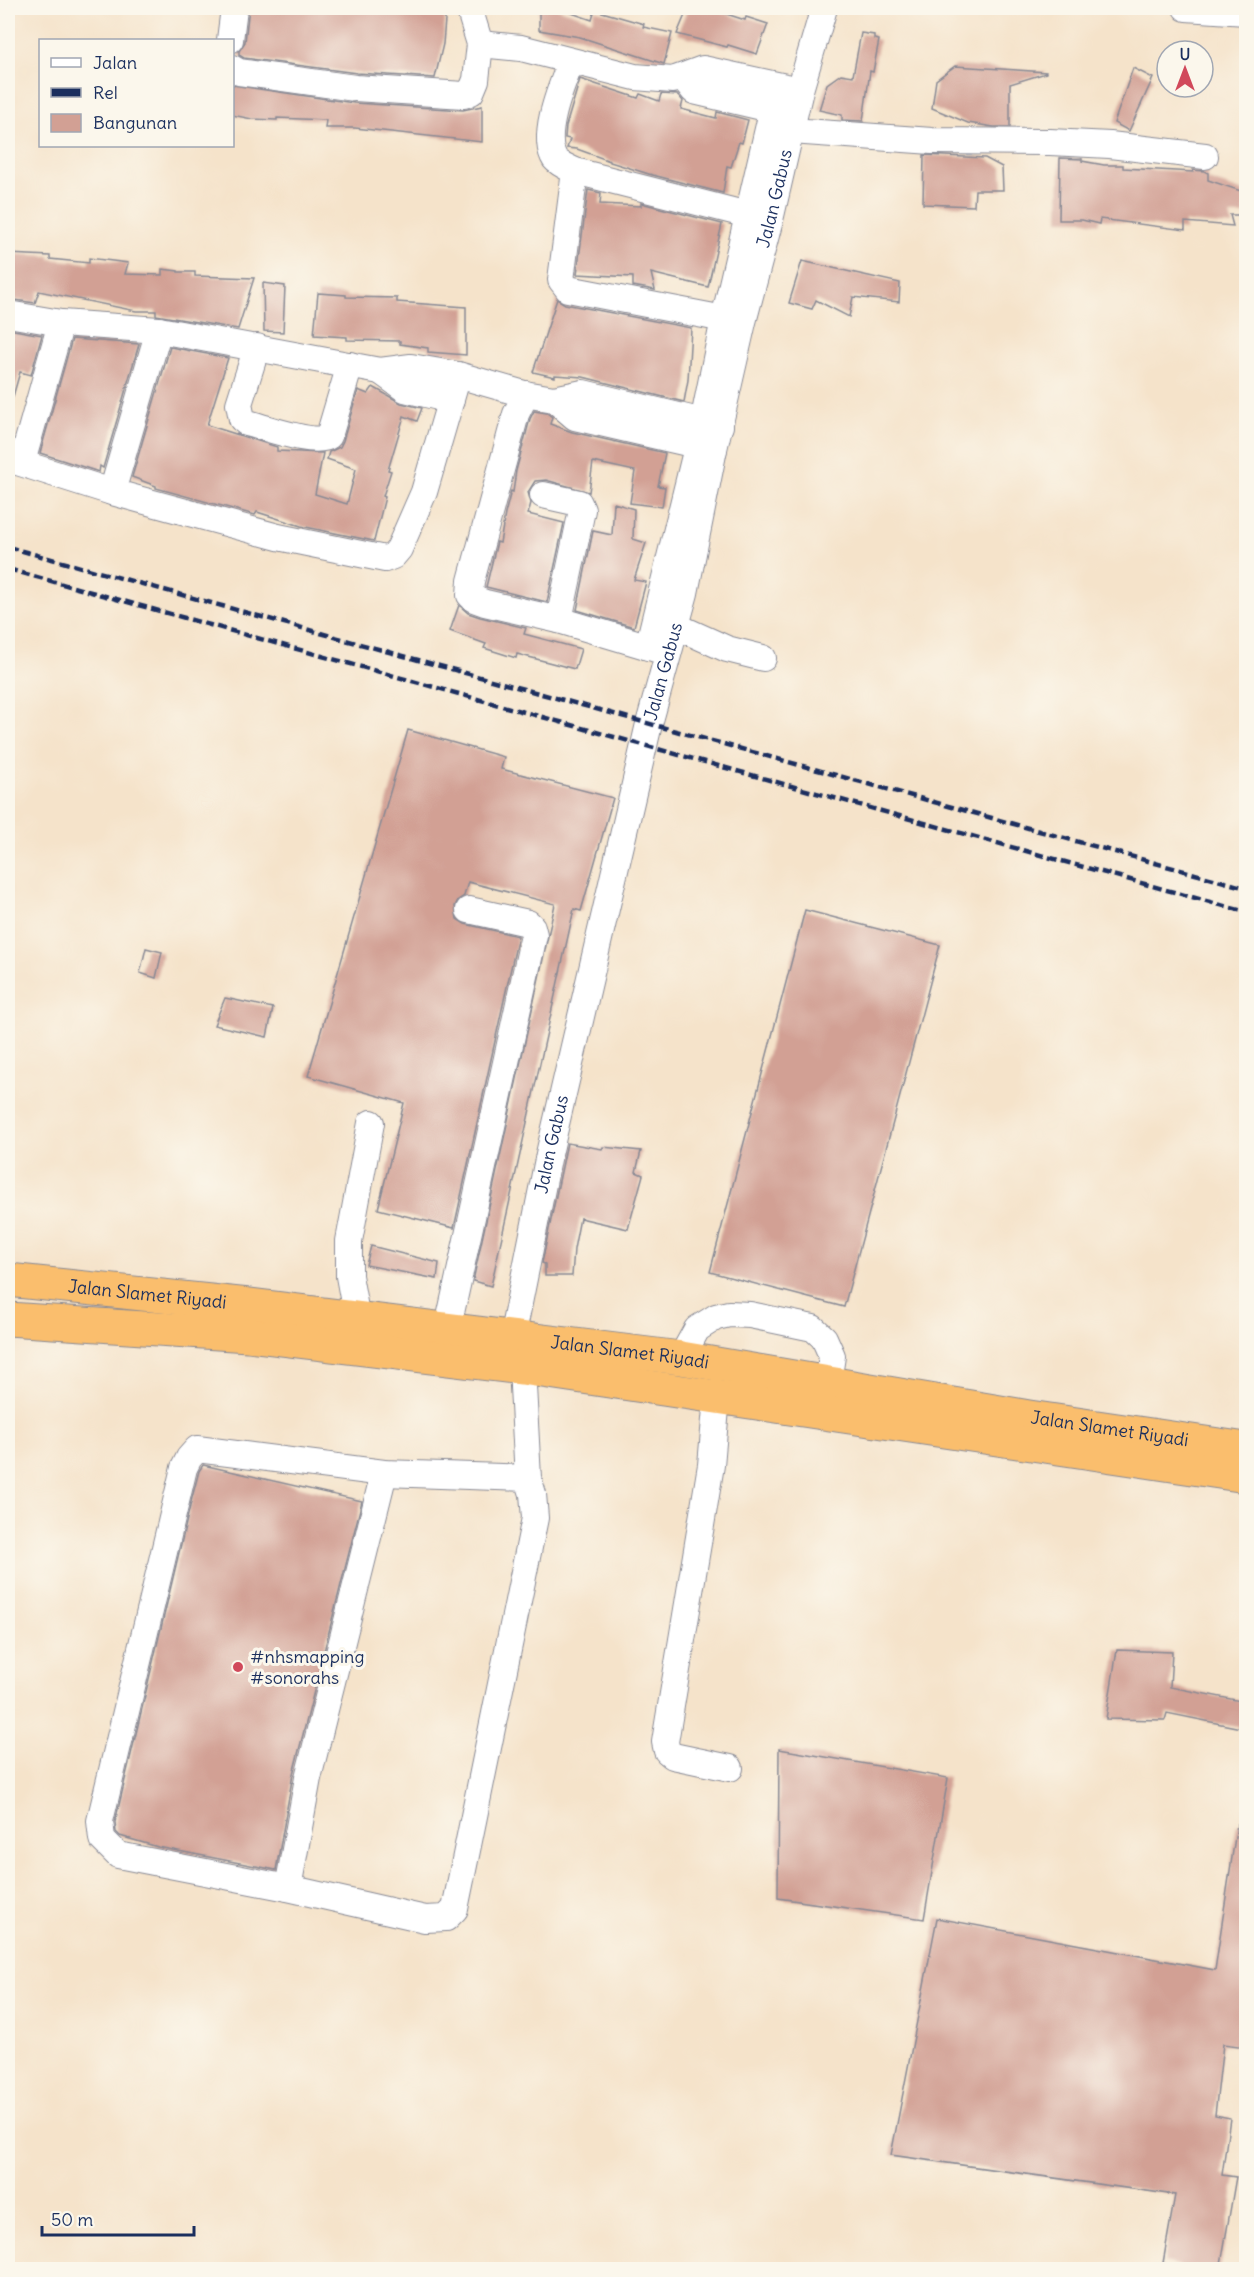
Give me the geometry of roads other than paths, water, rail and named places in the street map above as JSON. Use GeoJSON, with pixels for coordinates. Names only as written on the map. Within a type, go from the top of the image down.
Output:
{"type":"FeatureCollection","features":[{"type":"Feature","properties":{"kind":"highway","name":"Jalan Slamet Riyadi"},"geometry":{"type":"LineString","coordinates":[[8,1280],[189,1314],[248,1320],[513,1358],[717,1397],[1246,1476]]}},
{"type":"Feature","properties":{"kind":"highway","name":"Jalan Slamet Riyadi"},"geometry":{"type":"LineString","coordinates":[[8,1319],[189,1314]]}},
{"type":"Feature","properties":{"kind":"highway","name":"Jalan Slamet Riyadi"},"geometry":{"type":"LineString","coordinates":[[248,1320],[357,1319],[447,1331],[513,1358],[681,1358],[1029,1417],[1246,1449]]}},
{"type":"Feature","properties":{"kind":"street"},"geometry":{"type":"LineString","coordinates":[[230,39],[234,8]]}},
{"type":"Feature","properties":{"kind":"street"},"geometry":{"type":"LineString","coordinates":[[469,8],[499,46],[635,77],[673,80],[683,77],[694,91],[783,95],[759,218],[733,320],[709,436],[659,650],[559,620],[485,603],[470,595],[471,581],[516,414],[525,394]]}},
{"type":"Feature","properties":{"kind":"street","name":"Jalan Gabus"},"geometry":{"type":"LineString","coordinates":[[759,218],[791,131],[783,95],[824,8]]}},
{"type":"Feature","properties":{"kind":"street"},"geometry":{"type":"LineString","coordinates":[[1186,8],[1246,12]]}},
{"type":"Feature","properties":{"kind":"street"},"geometry":{"type":"LineString","coordinates":[[234,69],[239,72],[355,88],[464,95],[471,92],[476,80],[499,46]]}},
{"type":"Feature","properties":{"kind":"street"},"geometry":{"type":"LineString","coordinates":[[571,62],[559,91],[553,117],[551,148],[556,161],[575,171],[759,218]]}},
{"type":"Feature","properties":{"kind":"street"},"geometry":{"type":"LineString","coordinates":[[791,131],[932,141],[1060,142],[1110,145],[1205,156]]}},
{"type":"Feature","properties":{"kind":"street"},"geometry":{"type":"LineString","coordinates":[[575,171],[561,280],[568,289],[733,320]]}},
{"type":"Feature","properties":{"kind":"street"},"geometry":{"type":"LineString","coordinates":[[8,314],[61,323],[159,330],[380,371],[411,367],[458,375],[525,394],[554,399],[575,417],[709,436]]}},
{"type":"Feature","properties":{"kind":"street"},"geometry":{"type":"LineString","coordinates":[[61,323],[15,461],[112,492],[278,537],[385,559],[393,556],[399,549],[420,503],[458,375]]}},
{"type":"Feature","properties":{"kind":"street"},"geometry":{"type":"LineString","coordinates":[[112,492],[159,330]]}},
{"type":"Feature","properties":{"kind":"street"},"geometry":{"type":"LineString","coordinates":[[257,347],[240,404],[242,419],[247,423],[312,439],[325,439],[332,430],[350,365]]}},
{"type":"Feature","properties":{"kind":"street"},"geometry":{"type":"LineString","coordinates":[[380,371],[405,389],[451,400]]}},
{"type":"Feature","properties":{"kind":"street","name":"Jalan Gabus"},"geometry":{"type":"LineString","coordinates":[[384,1473],[197,1449],[189,1458],[184,1468],[100,1821],[102,1839],[118,1855],[288,1887],[425,1919],[446,1918],[455,1909],[535,1518],[513,1358],[528,1267],[549,1154],[649,724],[659,650],[676,626],[709,436]]}},
{"type":"Feature","properties":{"kind":"street"},"geometry":{"type":"LineString","coordinates":[[543,495],[579,503],[582,510],[559,620]]}},
{"type":"Feature","properties":{"kind":"street"},"geometry":{"type":"LineString","coordinates":[[676,626],[727,649],[763,658]]}},
{"type":"Feature","properties":{"kind":"street"},"geometry":{"type":"LineString","coordinates":[[447,1331],[534,935],[528,923],[469,910]]}},
{"type":"Feature","properties":{"kind":"street"},"geometry":{"type":"LineString","coordinates":[[357,1319],[349,1276],[349,1241],[371,1123]]}},
{"type":"Feature","properties":{"kind":"street"},"geometry":{"type":"LineString","coordinates":[[681,1358],[698,1329],[716,1317],[729,1314],[750,1315],[813,1328],[824,1338],[832,1356],[828,1382]]}},
{"type":"Feature","properties":{"kind":"street"},"geometry":{"type":"LineString","coordinates":[[717,1397],[711,1466],[665,1742],[667,1751],[673,1756],[730,1768]]}},
{"type":"Feature","properties":{"kind":"street"},"geometry":{"type":"LineString","coordinates":[[288,1887],[308,1778],[384,1473],[528,1478]]}},
{"type":"Feature","properties":{"kind":"railway"},"geometry":{"type":"LineString","coordinates":[[8,547],[1246,888]]}},
{"type":"Feature","properties":{"kind":"railway"},"geometry":{"type":"LineString","coordinates":[[8,569],[1246,912]]}},
{"type":"Feature","properties":{"kind":"place","name":"#nhsmapping #sonorahs"},"geometry":{"type":"Point","coordinates":[238,1667]}}]}
